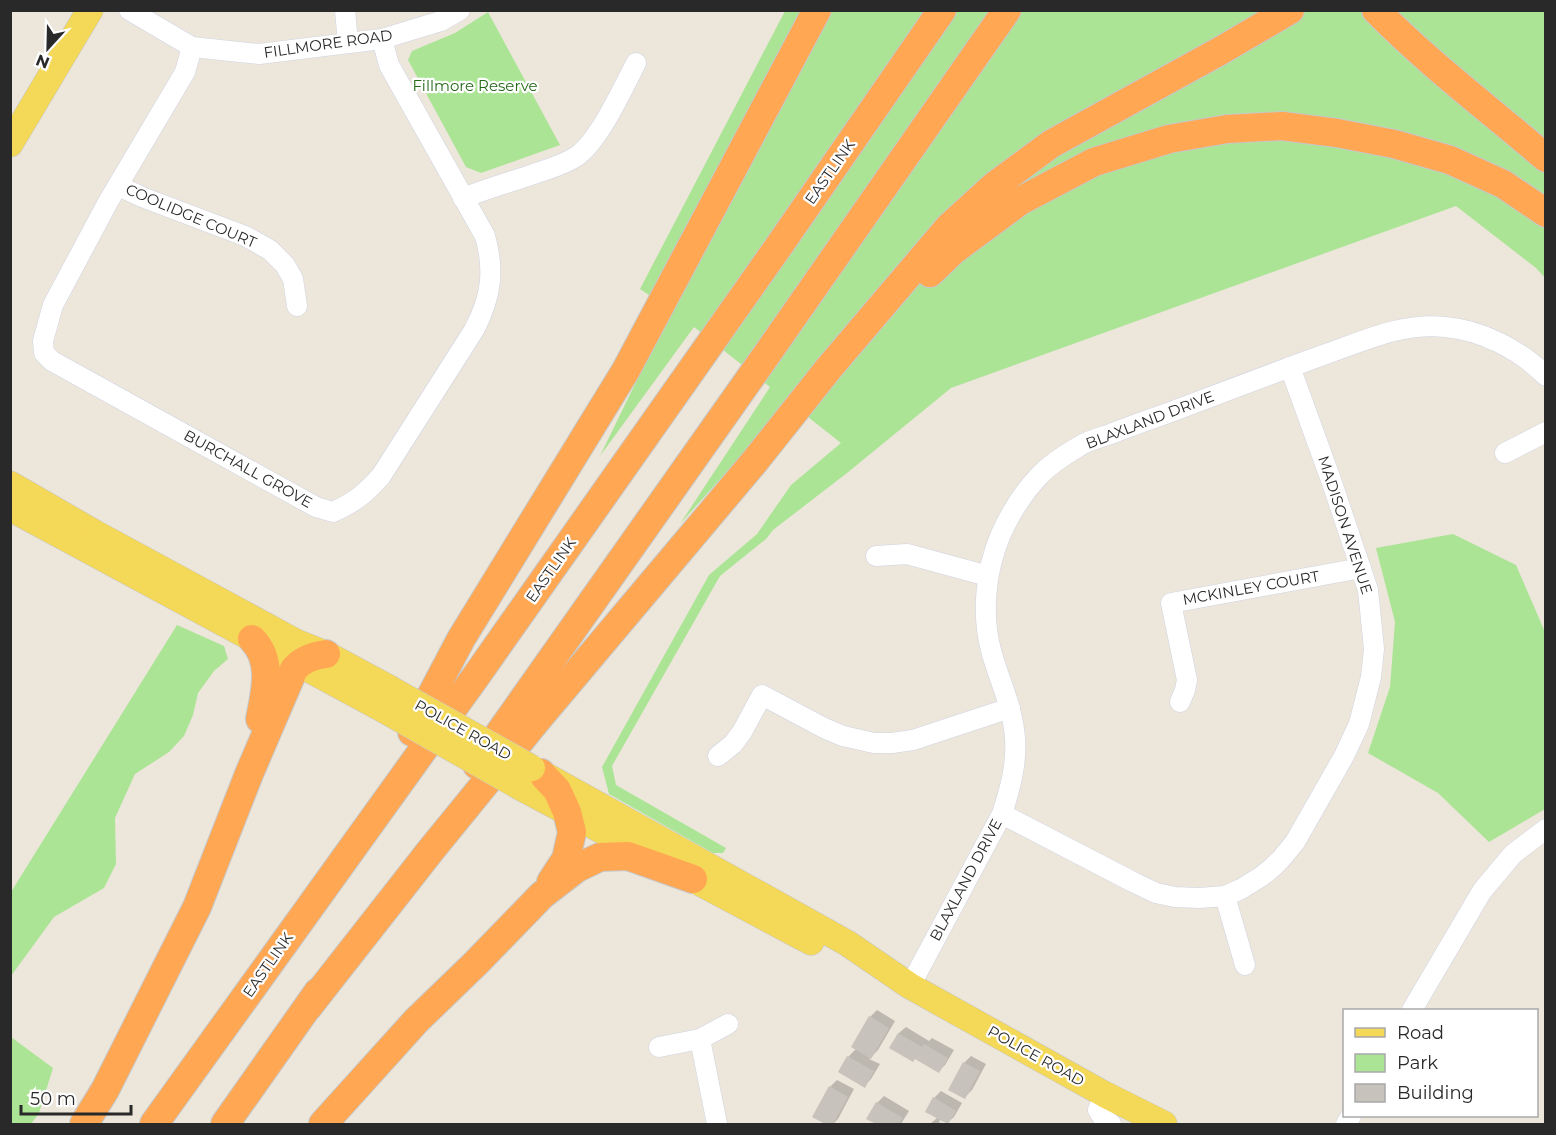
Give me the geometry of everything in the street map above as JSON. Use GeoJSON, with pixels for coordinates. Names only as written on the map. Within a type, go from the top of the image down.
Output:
{"type":"FeatureCollection","features":[{"type":"Feature","properties":{"kind":"highway"},"geometry":{"type":"LineString","coordinates":[[345,858],[461,639],[626,370],[817,10]]}},
{"type":"Feature","properties":{"kind":"highway"},"geometry":{"type":"LineString","coordinates":[[746,144],[826,10]]}},
{"type":"Feature","properties":{"kind":"highway","name":"EASTLINK"},"geometry":{"type":"LineString","coordinates":[[154,1125],[488,660],[942,10]]}},
{"type":"Feature","properties":{"kind":"highway"},"geometry":{"type":"LineString","coordinates":[[225,1125],[1007,10]]}},
{"type":"Feature","properties":{"kind":"highway"},"geometry":{"type":"LineString","coordinates":[[308,1007],[522,738],[949,227],[994,186],[1051,144],[1290,10]]}},
{"type":"Feature","properties":{"kind":"highway"},"geometry":{"type":"LineString","coordinates":[[1376,10],[1431,62],[1545,158]]}},
{"type":"Feature","properties":{"kind":"highway"},"geometry":{"type":"LineString","coordinates":[[829,368],[954,250],[1020,201],[1094,162],[1169,139],[1227,129],[1282,126],[1337,133],[1394,144],[1450,160],[1503,184],[1545,213]]}},
{"type":"Feature","properties":{"kind":"highway"},"geometry":{"type":"LineString","coordinates":[[249,774],[267,678],[262,654],[252,639]]}},
{"type":"Feature","properties":{"kind":"highway"},"geometry":{"type":"LineString","coordinates":[[84,1125],[105,1090],[197,907],[249,774],[294,669],[311,657],[326,654]]}},
{"type":"Feature","properties":{"kind":"highway"},"geometry":{"type":"LineString","coordinates":[[531,776],[557,790],[567,812],[572,832],[566,859],[542,895]]}},
{"type":"Feature","properties":{"kind":"highway"},"geometry":{"type":"LineString","coordinates":[[322,1125],[416,1021],[542,895],[577,868],[600,857],[628,856],[693,879]]}},
{"type":"Feature","properties":{"kind":"main road"},"geometry":{"type":"LineString","coordinates":[[10,144],[90,10]]}},
{"type":"Feature","properties":{"kind":"main road","name":"POLICE ROAD"},"geometry":{"type":"LineString","coordinates":[[10,484],[296,642],[326,654],[383,697]]}},
{"type":"Feature","properties":{"kind":"main road","name":"POLICE ROAD"},"geometry":{"type":"LineString","coordinates":[[10,508],[299,664],[383,697],[847,943],[910,986],[1164,1125]]}},
{"type":"Feature","properties":{"kind":"main road","name":"POLICE ROAD"},"geometry":{"type":"LineString","coordinates":[[567,812],[837,956],[910,986]]}},
{"type":"Feature","properties":{"kind":"street","name":"FILLMORE ROAD"},"geometry":{"type":"LineString","coordinates":[[129,10],[192,47],[259,54],[382,39],[441,21],[460,10]]}},
{"type":"Feature","properties":{"kind":"street"},"geometry":{"type":"LineString","coordinates":[[345,10],[348,43]]}},
{"type":"Feature","properties":{"kind":"street","name":"BURCHALL GROVE"},"geometry":{"type":"LineString","coordinates":[[192,47],[185,72],[108,202],[53,305],[43,341],[44,353],[52,361],[316,507],[333,512],[352,504],[381,476],[474,330],[484,311],[491,278],[490,254],[485,236],[389,65],[382,39]]}},
{"type":"Feature","properties":{"kind":"street"},"geometry":{"type":"LineString","coordinates":[[463,198],[561,165],[578,156],[597,133],[636,63]]}},
{"type":"Feature","properties":{"kind":"street","name":"COOLIDGE COURT"},"geometry":{"type":"LineString","coordinates":[[118,186],[245,236],[270,250],[285,265],[293,279],[297,306]]}},
{"type":"Feature","properties":{"kind":"street","name":"BLAXLAND DRIVE"},"geometry":{"type":"LineString","coordinates":[[910,986],[1002,814],[1011,786],[1015,738],[1010,708],[992,654],[986,626],[988,576],[1001,535],[1030,486],[1040,475],[1080,445],[1397,329],[1446,327],[1478,334],[1520,354],[1545,376]]}},
{"type":"Feature","properties":{"kind":"street","name":"MADISON AVENUE"},"geometry":{"type":"LineString","coordinates":[[1002,814],[1156,893],[1200,898],[1225,896],[1262,876],[1281,859],[1304,826],[1344,756],[1359,724],[1371,677],[1374,649],[1368,590],[1290,367]]}},
{"type":"Feature","properties":{"kind":"street"},"geometry":{"type":"LineString","coordinates":[[1504,453],[1545,432]]}},
{"type":"Feature","properties":{"kind":"street"},"geometry":{"type":"LineString","coordinates":[[876,556],[907,554],[988,576]]}},
{"type":"Feature","properties":{"kind":"street","name":"MCKINLEY COURT"},"geometry":{"type":"LineString","coordinates":[[1180,702],[1187,680],[1171,603],[1361,568]]}},
{"type":"Feature","properties":{"kind":"street"},"geometry":{"type":"LineString","coordinates":[[718,756],[733,744],[742,732],[762,695],[843,736],[892,743],[913,740],[1010,708]]}},
{"type":"Feature","properties":{"kind":"street"},"geometry":{"type":"LineString","coordinates":[[1413,1009],[1482,891],[1512,854],[1545,829]]}},
{"type":"Feature","properties":{"kind":"street"},"geometry":{"type":"LineString","coordinates":[[1225,896],[1245,965]]}},
{"type":"Feature","properties":{"kind":"street"},"geometry":{"type":"LineString","coordinates":[[659,1047],[700,1039],[728,1024]]}},
{"type":"Feature","properties":{"kind":"street"},"geometry":{"type":"LineString","coordinates":[[700,1039],[717,1125]]}},
{"type":"Feature","properties":{"kind":"street"},"geometry":{"type":"LineString","coordinates":[[1104,1094],[1098,1110],[1111,1125]]}},
{"type":"Feature","properties":{"kind":"green space"},"geometry":{"type":"Polygon","coordinates":[[[785,11],[1545,11],[1545,278],[1536,268],[1456,206],[951,388],[773,530],[766,539],[720,576],[612,766],[616,785],[726,848],[723,853],[713,853],[609,794],[602,767],[709,575],[757,534],[791,485],[841,443],[789,402],[680,524],[770,387],[694,327],[600,456],[671,310],[640,289],[785,11]]]}},
{"type":"Feature","properties":{"kind":"green space","name":"Fillmore Reserve"},"geometry":{"type":"Polygon","coordinates":[[[488,12],[560,145],[481,173],[466,167],[408,60],[412,51],[455,33],[488,12]]]}},
{"type":"Feature","properties":{"kind":"green space"},"geometry":{"type":"Polygon","coordinates":[[[1453,534],[1516,565],[1545,632],[1545,809],[1489,842],[1438,793],[1368,753],[1390,687],[1395,622],[1376,548],[1453,534]]]}},
{"type":"Feature","properties":{"kind":"green space"},"geometry":{"type":"Polygon","coordinates":[[[177,625],[224,646],[228,659],[214,671],[198,693],[193,715],[184,736],[169,752],[135,774],[115,818],[116,864],[104,888],[54,917],[11,976],[11,892],[177,625]]]}},
{"type":"Feature","properties":{"kind":"green space"},"geometry":{"type":"Polygon","coordinates":[[[11,1037],[53,1068],[39,1113],[31,1124],[11,1124],[11,1037]]]}},
{"type":"Feature","properties":{"kind":"building"},"geometry":{"type":"Polygon","coordinates":[[[869,1016],[889,1028],[871,1059],[851,1047],[869,1016]]]}},
{"type":"Feature","properties":{"kind":"building"},"geometry":{"type":"Polygon","coordinates":[[[898,1033],[948,1058],[939,1073],[889,1048],[898,1033]]]}},
{"type":"Feature","properties":{"kind":"building"},"geometry":{"type":"Polygon","coordinates":[[[847,1056],[874,1071],[865,1088],[838,1072],[847,1056]]]}},
{"type":"Feature","properties":{"kind":"building"},"geometry":{"type":"Polygon","coordinates":[[[963,1062],[980,1071],[965,1099],[948,1090],[963,1062]]]}},
{"type":"Feature","properties":{"kind":"building"},"geometry":{"type":"Polygon","coordinates":[[[829,1086],[848,1097],[833,1124],[825,1124],[812,1117],[829,1086]]]}},
{"type":"Feature","properties":{"kind":"building"},"geometry":{"type":"Polygon","coordinates":[[[933,1097],[956,1111],[948,1124],[925,1112],[933,1097]]]}},
{"type":"Feature","properties":{"kind":"building"},"geometry":{"type":"Polygon","coordinates":[[[876,1102],[903,1118],[899,1124],[876,1124],[866,1119],[876,1102]]]}}]}
